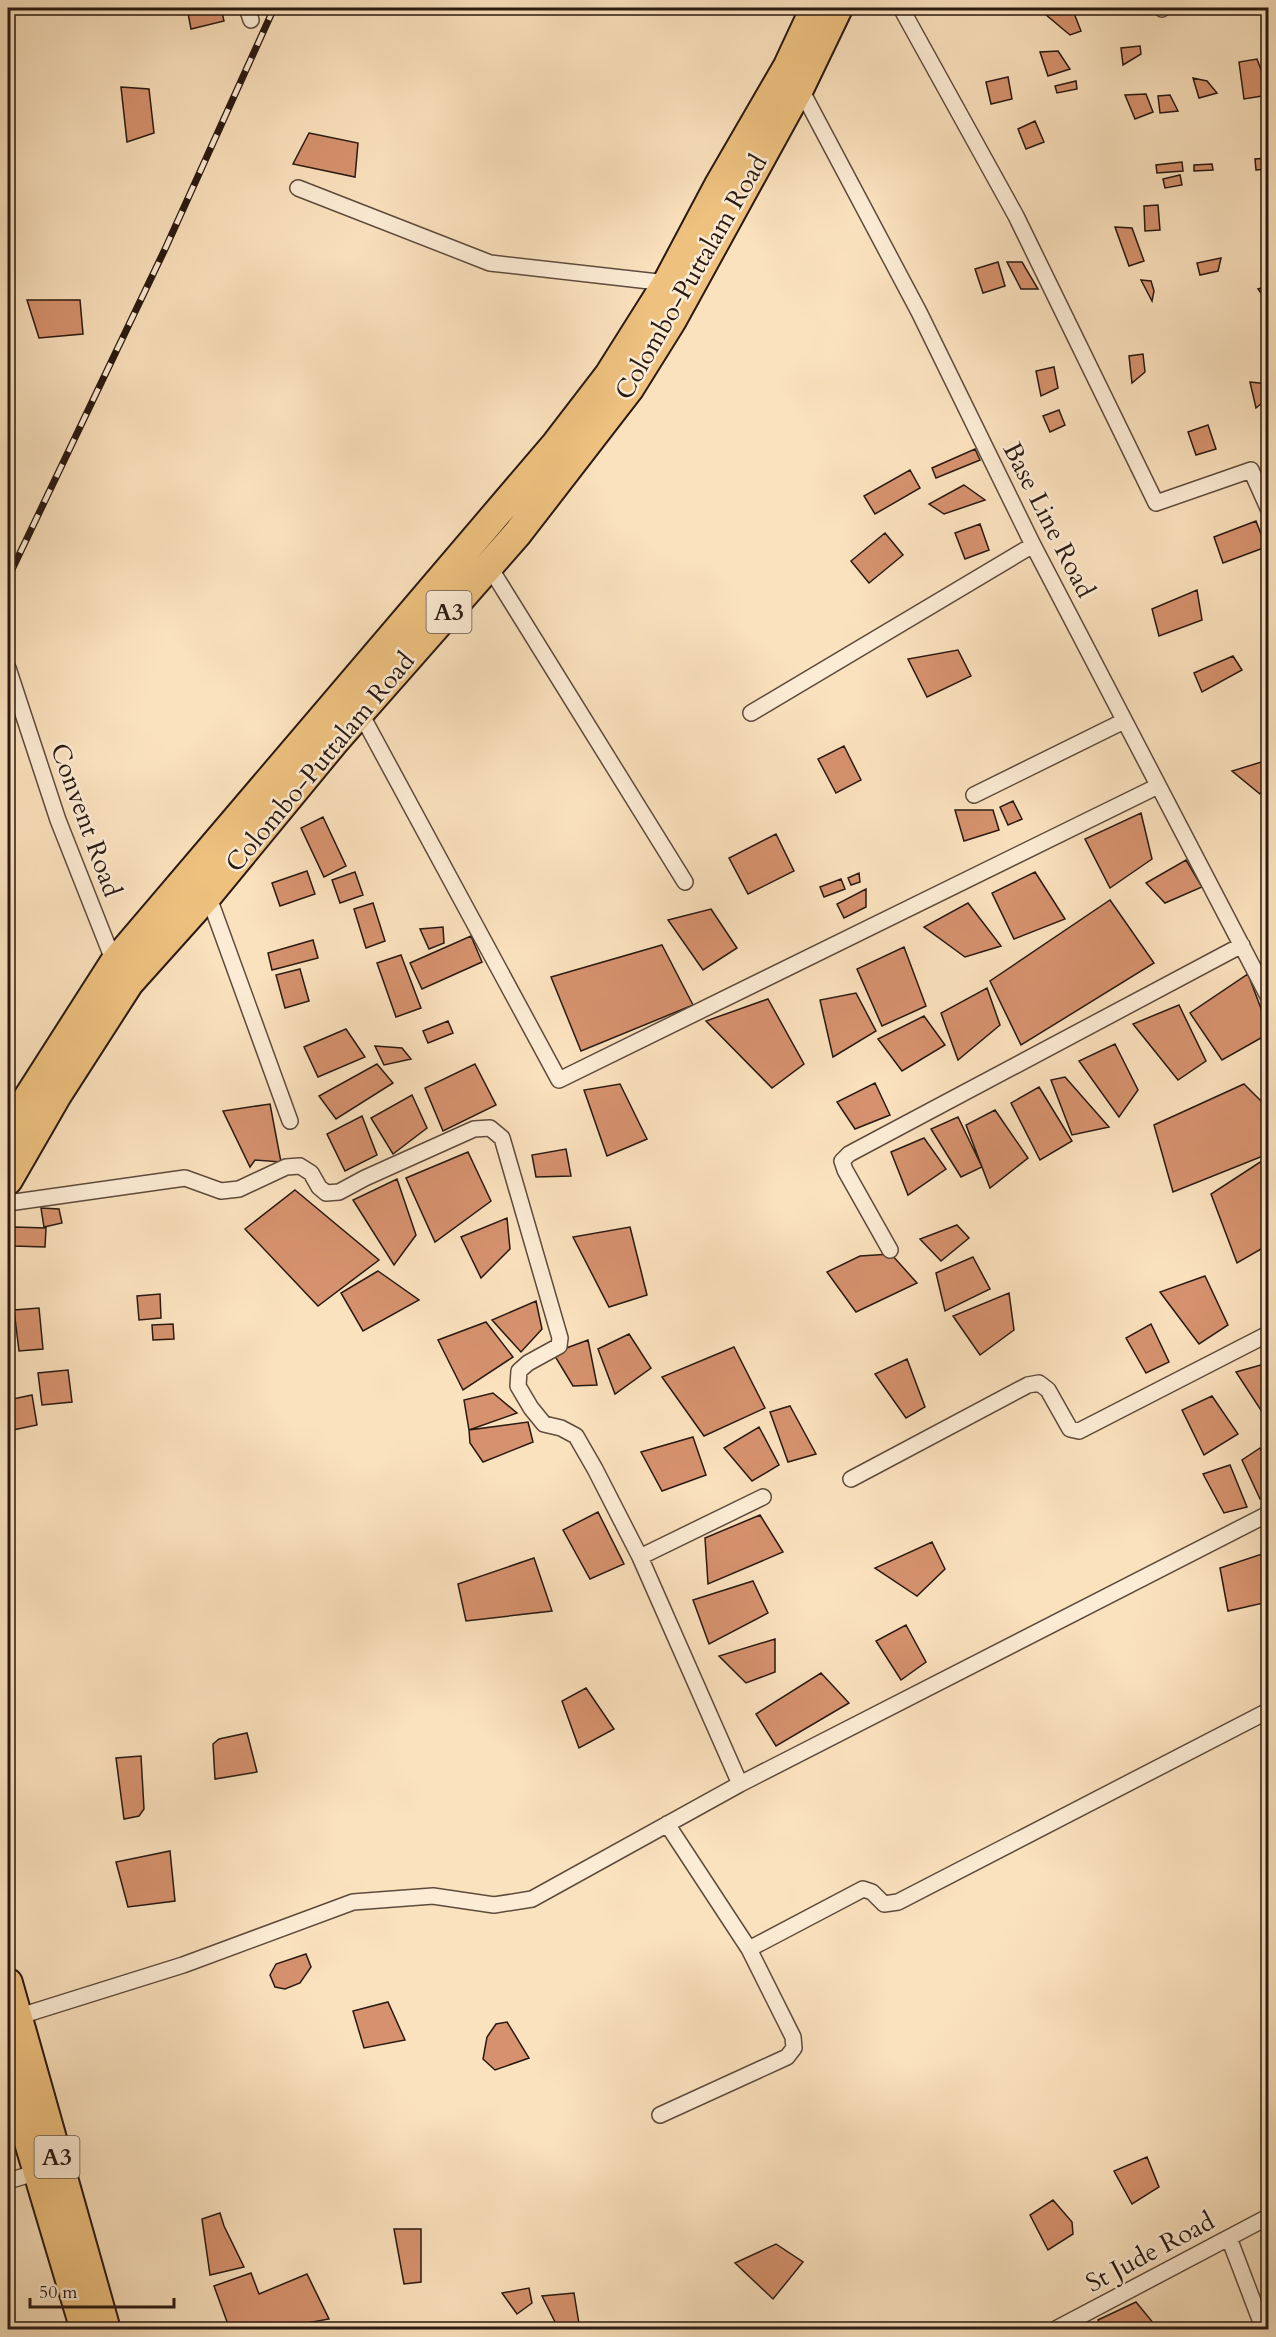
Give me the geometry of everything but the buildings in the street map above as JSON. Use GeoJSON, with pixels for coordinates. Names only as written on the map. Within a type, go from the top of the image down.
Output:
{"type":"FeatureCollection","features":[{"type":"Feature","properties":{"kind":"highway","name":"Colombo-Puttalam Road"},"geometry":{"type":"LineString","coordinates":[[8,1180],[57,1095],[122,973],[208,895],[360,712],[489,566],[629,389],[672,320],[794,76],[814,8]]}},
{"type":"Feature","properties":{"kind":"highway","name":"Colombo-Puttalam Road"},"geometry":{"type":"LineString","coordinates":[[8,1129],[122,973],[556,444],[609,375],[667,283],[719,185],[838,8]]}},
{"type":"Feature","properties":{"kind":"highway","name":"A3"},"geometry":{"type":"LineString","coordinates":[[8,1983],[106,2330]]}},
{"type":"Feature","properties":{"kind":"highway","name":"A3"},"geometry":{"type":"LineString","coordinates":[[8,2072],[84,2330]]}},
{"type":"Feature","properties":{"kind":"street"},"geometry":{"type":"LineString","coordinates":[[901,8],[1016,216],[1156,503],[1251,470],[1269,508]]}},
{"type":"Feature","properties":{"kind":"street","name":"Base Line Road"},"geometry":{"type":"LineString","coordinates":[[794,76],[919,312],[1033,545],[1269,996]]}},
{"type":"Feature","properties":{"kind":"street"},"geometry":{"type":"LineString","coordinates":[[298,188],[490,263],[667,283]]}},
{"type":"Feature","properties":{"kind":"street"},"geometry":{"type":"LineString","coordinates":[[751,713],[1033,545]]}},
{"type":"Feature","properties":{"kind":"street"},"geometry":{"type":"LineString","coordinates":[[489,566],[686,882]]}},
{"type":"Feature","properties":{"kind":"street","name":"Convent Road"},"geometry":{"type":"LineString","coordinates":[[8,668],[58,820],[122,973]]}},
{"type":"Feature","properties":{"kind":"street"},"geometry":{"type":"LineString","coordinates":[[360,712],[559,1080],[1158,786]]}},
{"type":"Feature","properties":{"kind":"street"},"geometry":{"type":"LineString","coordinates":[[974,795],[1124,721]]}},
{"type":"Feature","properties":{"kind":"street"},"geometry":{"type":"LineString","coordinates":[[208,895],[290,1120]]}},
{"type":"Feature","properties":{"kind":"street"},"geometry":{"type":"LineString","coordinates":[[890,1250],[845,1170],[842,1161],[849,1154],[1242,945]]}},
{"type":"Feature","properties":{"kind":"street"},"geometry":{"type":"LineString","coordinates":[[8,1203],[185,1178],[221,1191],[239,1189],[286,1167],[300,1166],[311,1173],[319,1187],[326,1193],[339,1192],[364,1178],[474,1129],[490,1128],[502,1138],[560,1338],[559,1346],[528,1363],[519,1371],[518,1386],[544,1424],[561,1428],[576,1436],[640,1557],[740,1784]]}},
{"type":"Feature","properties":{"kind":"street"},"geometry":{"type":"LineString","coordinates":[[851,1479],[1028,1385],[1039,1383],[1048,1390],[1070,1429],[1078,1431],[1269,1334]]}},
{"type":"Feature","properties":{"kind":"street"},"geometry":{"type":"LineString","coordinates":[[640,1557],[763,1497]]}},
{"type":"Feature","properties":{"kind":"street"},"geometry":{"type":"LineString","coordinates":[[17,2017],[183,1965],[353,1902],[433,1896],[494,1905],[532,1899],[740,1784],[1269,1514]]}},
{"type":"Feature","properties":{"kind":"street"},"geometry":{"type":"LineString","coordinates":[[749,1949],[863,1889],[872,1892],[884,1904],[898,1902],[1269,1711]]}},
{"type":"Feature","properties":{"kind":"street"},"geometry":{"type":"LineString","coordinates":[[660,2115],[787,2057],[794,2048],[793,2037],[749,1949],[667,1824]]}},
{"type":"Feature","properties":{"kind":"street"},"geometry":{"type":"LineString","coordinates":[[8,2181],[38,2172]]}},
{"type":"Feature","properties":{"kind":"street","name":"St Jude Road"},"geometry":{"type":"LineString","coordinates":[[1054,2330],[1269,2217]]}},
{"type":"Feature","properties":{"kind":"street"},"geometry":{"type":"LineString","coordinates":[[1229,2238],[1264,2330]]}},
{"type":"Feature","properties":{"kind":"railway"},"geometry":{"type":"LineString","coordinates":[[8,578],[166,247],[274,8]]}}]}
